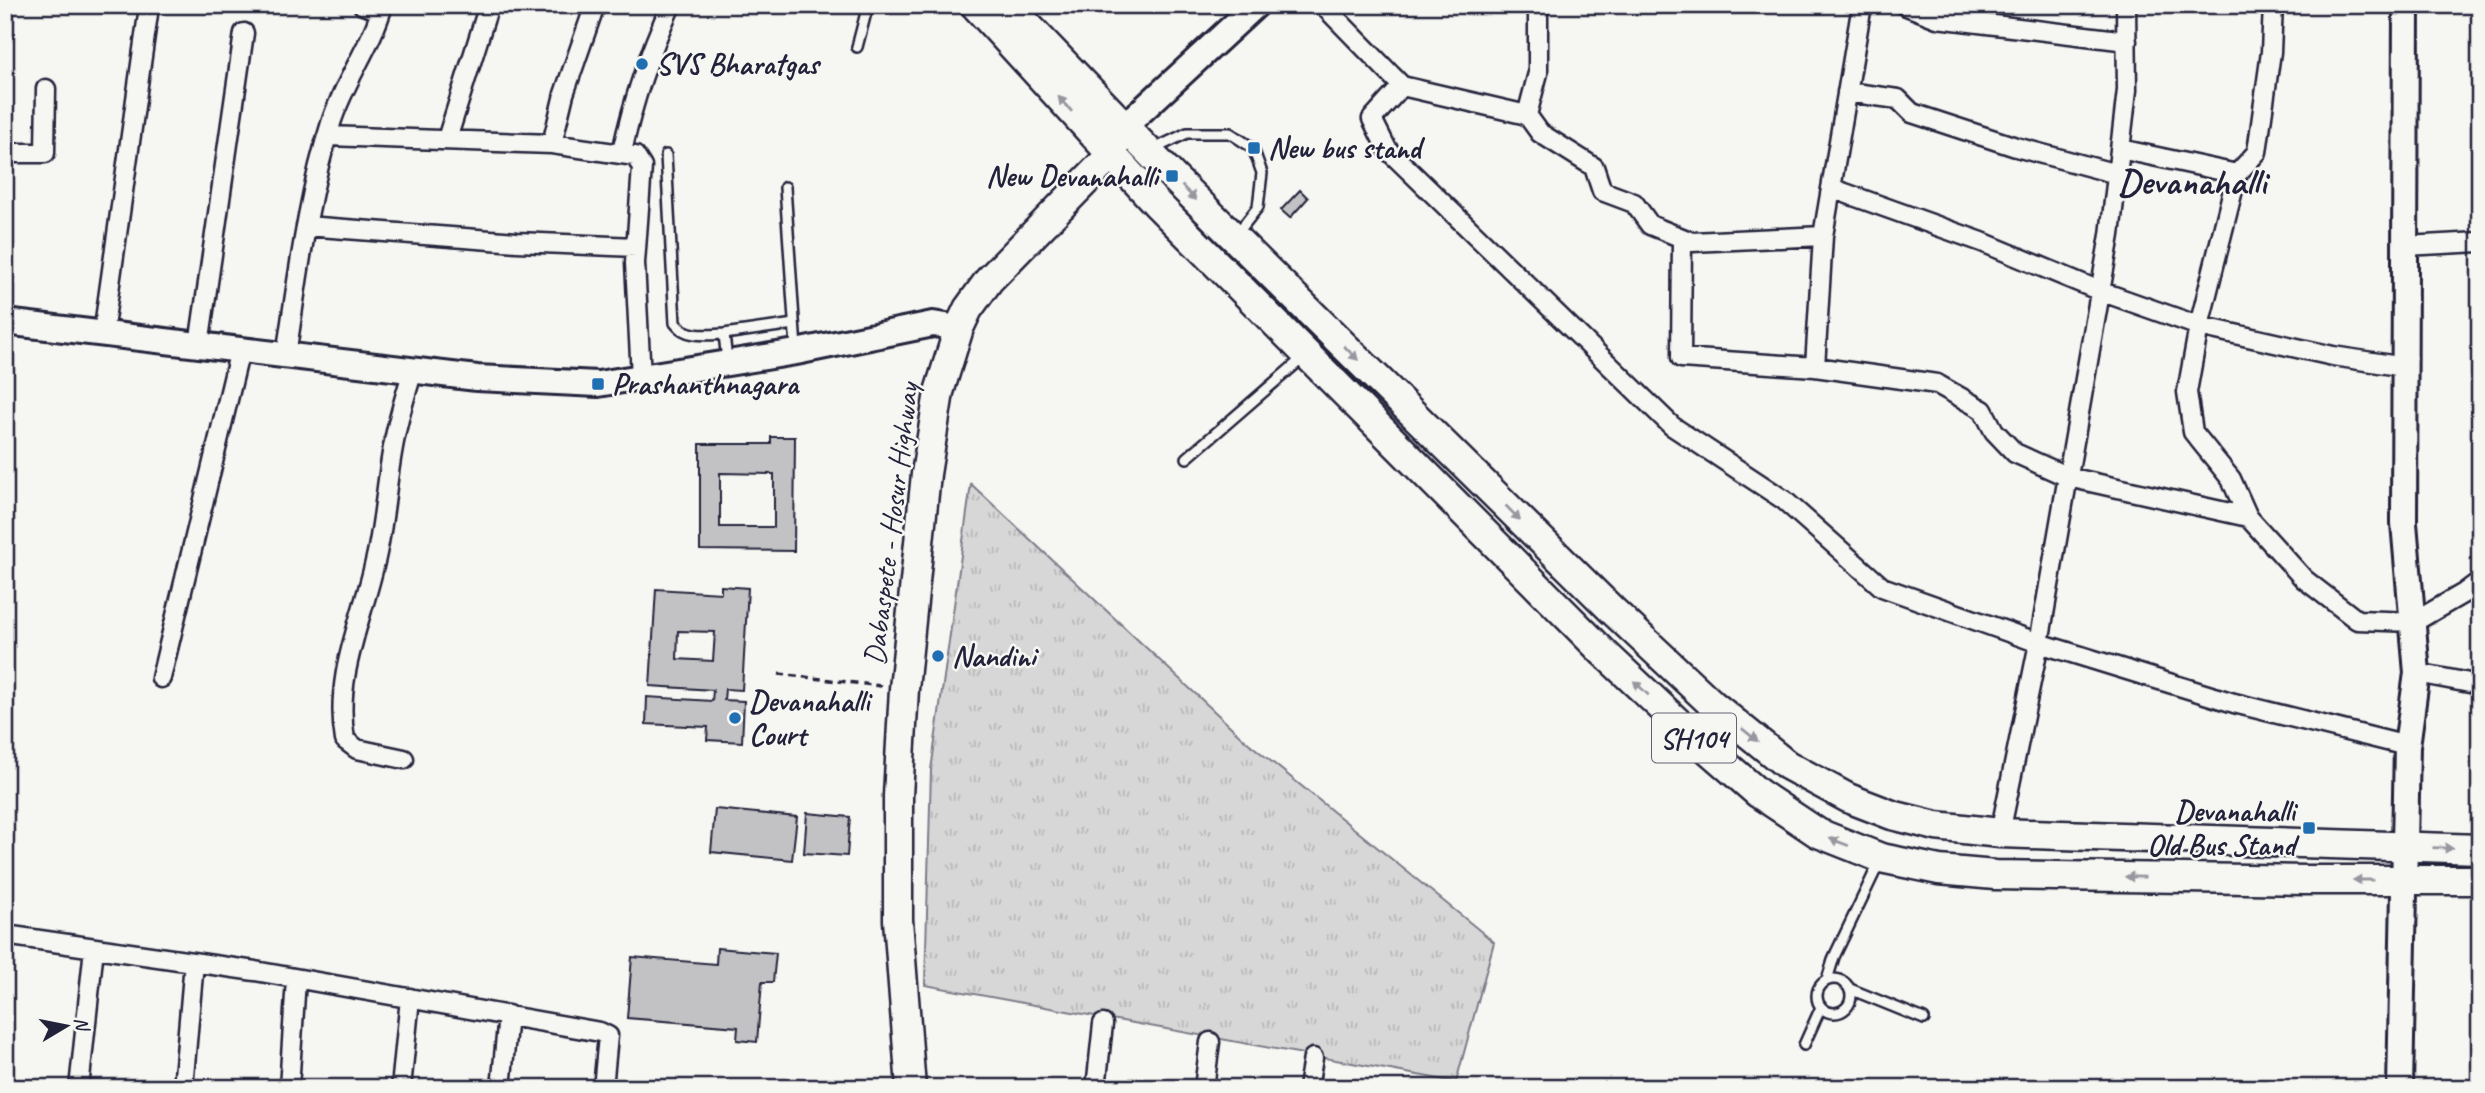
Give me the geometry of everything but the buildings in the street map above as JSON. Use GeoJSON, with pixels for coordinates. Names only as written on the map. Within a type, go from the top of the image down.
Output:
{"type":"FeatureCollection","features":[{"type":"Feature","properties":{"kind":"main road"},"geometry":{"type":"LineString","coordinates":[[975,5],[1111,155]]}},
{"type":"Feature","properties":{"kind":"main road"},"geometry":{"type":"LineString","coordinates":[[1008,5],[1124,127]]}},
{"type":"Feature","properties":{"kind":"main road","name":"Dabaspete - Hosur Highway"},"geometry":{"type":"LineString","coordinates":[[911,1088],[898,920],[898,796],[904,689],[926,474],[939,392],[959,328],[968,309],[989,280],[1111,155],[1124,127]]}},
{"type":"Feature","properties":{"kind":"main road","name":"SH104"},"geometry":{"type":"LineString","coordinates":[[1124,127],[1140,165],[1307,354],[1604,653],[1688,733],[1758,793],[1818,834],[1881,858],[1939,870],[1995,875],[2480,880]]}},
{"type":"Feature","properties":{"kind":"main road","name":"SH104"},"geometry":{"type":"LineString","coordinates":[[1111,155],[1140,165],[1234,237],[1612,610],[1712,704],[1787,765],[1848,798],[1892,815],[1937,827],[2000,833],[2480,849]]}},
{"type":"Feature","properties":{"kind":"street"},"geometry":{"type":"LineString","coordinates":[[286,355],[306,226],[328,135],[345,85],[372,37],[382,8],[363,5]]}},
{"type":"Feature","properties":{"kind":"street"},"geometry":{"type":"LineString","coordinates":[[447,139],[489,5]]}},
{"type":"Feature","properties":{"kind":"street"},"geometry":{"type":"LineString","coordinates":[[552,144],[564,93],[595,5]]}},
{"type":"Feature","properties":{"kind":"street"},"geometry":{"type":"LineString","coordinates":[[622,152],[633,104],[671,5]]}},
{"type":"Feature","properties":{"kind":"street"},"geometry":{"type":"LineString","coordinates":[[1124,127],[1256,5]]}},
{"type":"Feature","properties":{"kind":"street"},"geometry":{"type":"LineString","coordinates":[[1323,5],[1402,86],[1527,115],[1541,134],[1594,167],[1602,191],[1634,203],[1650,225],[1692,242],[1823,236]]}},
{"type":"Feature","properties":{"kind":"street"},"geometry":{"type":"LineString","coordinates":[[1527,115],[1538,73],[1538,5]]}},
{"type":"Feature","properties":{"kind":"street"},"geometry":{"type":"LineString","coordinates":[[1815,367],[1823,236],[1862,5]]}},
{"type":"Feature","properties":{"kind":"street"},"geometry":{"type":"LineString","coordinates":[[1904,5],[1937,18],[2127,41]]}},
{"type":"Feature","properties":{"kind":"street"},"geometry":{"type":"LineString","coordinates":[[2000,833],[2039,643],[2110,235],[2127,90],[2126,5]]}},
{"type":"Feature","properties":{"kind":"street"},"geometry":{"type":"LineString","coordinates":[[2273,5],[2271,52],[2257,152],[2237,174],[2199,326],[2187,392],[2193,432],[2231,479],[2248,517],[2304,579],[2357,620],[2414,622],[2480,581]]}},
{"type":"Feature","properties":{"kind":"street"},"geometry":{"type":"LineString","coordinates":[[2400,1088],[2407,746],[2417,673],[2404,523],[2406,5]]}},
{"type":"Feature","properties":{"kind":"street"},"geometry":{"type":"LineString","coordinates":[[103,334],[148,13]]}},
{"type":"Feature","properties":{"kind":"street"},"geometry":{"type":"LineString","coordinates":[[199,345],[244,33]]}},
{"type":"Feature","properties":{"kind":"street"},"geometry":{"type":"LineString","coordinates":[[1402,86],[1372,119],[1387,149],[1672,426],[1784,500],[1882,587],[2039,643],[2234,703],[2407,746]]}},
{"type":"Feature","properties":{"kind":"street"},"geometry":{"type":"LineString","coordinates":[[5,153],[45,153],[46,89]]}},
{"type":"Feature","properties":{"kind":"street"},"geometry":{"type":"LineString","coordinates":[[1847,92],[1898,99],[1912,113],[2016,147],[2117,174]]}},
{"type":"Feature","properties":{"kind":"street"},"geometry":{"type":"LineString","coordinates":[[328,135],[552,144],[635,156],[642,167],[636,247],[641,377]]}},
{"type":"Feature","properties":{"kind":"street"},"geometry":{"type":"LineString","coordinates":[[2120,149],[2237,174]]}},
{"type":"Feature","properties":{"kind":"street"},"geometry":{"type":"LineString","coordinates":[[1831,188],[1982,242],[2100,290],[2199,326],[2333,356],[2405,367]]}},
{"type":"Feature","properties":{"kind":"street"},"geometry":{"type":"LineString","coordinates":[[306,226],[504,241],[636,247]]}},
{"type":"Feature","properties":{"kind":"street"},"geometry":{"type":"LineString","coordinates":[[1682,238],[1681,358],[1815,367],[1937,384],[1983,410],[1994,431],[2015,453],[2068,477],[2248,517]]}},
{"type":"Feature","properties":{"kind":"street"},"geometry":{"type":"LineString","coordinates":[[2405,246],[2480,242]]}},
{"type":"Feature","properties":{"kind":"street"},"geometry":{"type":"LineString","coordinates":[[5,323],[477,378],[598,384],[796,352],[933,324],[959,328]]}},
{"type":"Feature","properties":{"kind":"street"},"geometry":{"type":"LineString","coordinates":[[161,678],[240,350]]}},
{"type":"Feature","properties":{"kind":"street"},"geometry":{"type":"LineString","coordinates":[[404,759],[357,748],[345,740],[342,712],[348,652],[360,619],[378,548],[394,441],[413,370]]}},
{"type":"Feature","properties":{"kind":"street"},"geometry":{"type":"LineString","coordinates":[[2417,673],[2480,685]]}},
{"type":"Feature","properties":{"kind":"street"},"geometry":{"type":"LineString","coordinates":[[5,935],[194,962],[600,1032],[608,1037],[603,1088]]}},
{"type":"Feature","properties":{"kind":"street"},"geometry":{"type":"LineString","coordinates":[[79,1088],[94,948]]}},
{"type":"Feature","properties":{"kind":"street"},"geometry":{"type":"LineString","coordinates":[[183,1088],[194,962]]}},
{"type":"Feature","properties":{"kind":"street"},"geometry":{"type":"LineString","coordinates":[[289,1088],[296,979]]}},
{"type":"Feature","properties":{"kind":"street"},"geometry":{"type":"LineString","coordinates":[[401,1088],[410,998]]}},
{"type":"Feature","properties":{"kind":"street"},"geometry":{"type":"LineString","coordinates":[[501,1088],[508,1015]]}},
{"type":"Feature","properties":{"kind":"street"},"geometry":{"type":"LineString","coordinates":[[1096,1088],[1103,1024]]}},
{"type":"Feature","properties":{"kind":"street"},"geometry":{"type":"LineString","coordinates":[[1204,1088],[1210,1042]]}},
{"type":"Feature","properties":{"kind":"street"},"geometry":{"type":"LineString","coordinates":[[1308,1088],[1313,1058]]}},
{"type":"Feature","properties":{"kind":"lane"},"geometry":{"type":"LineString","coordinates":[[857,47],[868,5]]}},
{"type":"Feature","properties":{"kind":"lane"},"geometry":{"type":"LineString","coordinates":[[1140,165],[1187,133],[1230,132],[1253,148],[1262,173],[1258,207],[1234,237]]}},
{"type":"Feature","properties":{"kind":"lane"},"geometry":{"type":"LineString","coordinates":[[666,155],[675,323],[679,329],[688,333],[724,334],[794,324]]}},
{"type":"Feature","properties":{"kind":"lane"},"geometry":{"type":"LineString","coordinates":[[785,187],[796,352]]}},
{"type":"Feature","properties":{"kind":"lane"},"geometry":{"type":"LineString","coordinates":[[724,334],[727,363]]}},
{"type":"Feature","properties":{"kind":"lane"},"geometry":{"type":"LineString","coordinates":[[1187,458],[1307,354]]}},
{"type":"Feature","properties":{"kind":"lane"},"geometry":{"type":"LineString","coordinates":[[1804,1045],[1821,1007],[1818,992],[1827,980],[1834,957],[1881,858]]}},
{"type":"Feature","properties":{"kind":"lane"},"geometry":{"type":"LineString","coordinates":[[1821,1007],[1836,1013],[1846,1009],[1851,1000],[1847,984],[1838,979],[1827,980]]}},
{"type":"Feature","properties":{"kind":"lane"},"geometry":{"type":"LineString","coordinates":[[1850,989],[1924,1018]]}},
{"type":"Feature","properties":{"kind":"path"},"geometry":{"type":"LineString","coordinates":[[779,674],[904,689]]}},
{"type":"Feature","properties":{"kind":"green space"},"geometry":{"type":"Polygon","coordinates":[[[971,484],[1246,741],[1494,942],[1456,1082],[925,985],[931,770],[971,484]]]}},
{"type":"Feature","properties":{"kind":"place","name":"SVS Bharatgas"},"geometry":{"type":"Point","coordinates":[642,64]}},
{"type":"Feature","properties":{"kind":"place","name":"New bus stand"},"geometry":{"type":"Point","coordinates":[1254,148]}},
{"type":"Feature","properties":{"kind":"place","name":"New Devanahalli"},"geometry":{"type":"Point","coordinates":[1172,176]}},
{"type":"Feature","properties":{"kind":"place","name":"Prashanthnagara"},"geometry":{"type":"Point","coordinates":[598,384]}},
{"type":"Feature","properties":{"kind":"place","name":"Nandini"},"geometry":{"type":"Point","coordinates":[938,656]}},
{"type":"Feature","properties":{"kind":"place","name":"Devanahalli Court"},"geometry":{"type":"Point","coordinates":[735,718]}},
{"type":"Feature","properties":{"kind":"place","name":"Devanahalli Old Bus Stand"},"geometry":{"type":"Point","coordinates":[2309,828]}},
{"type":"Feature","properties":{"kind":"district","name":"Devanahalli"},"geometry":{"type":"Point","coordinates":[2192,181]}}]}
